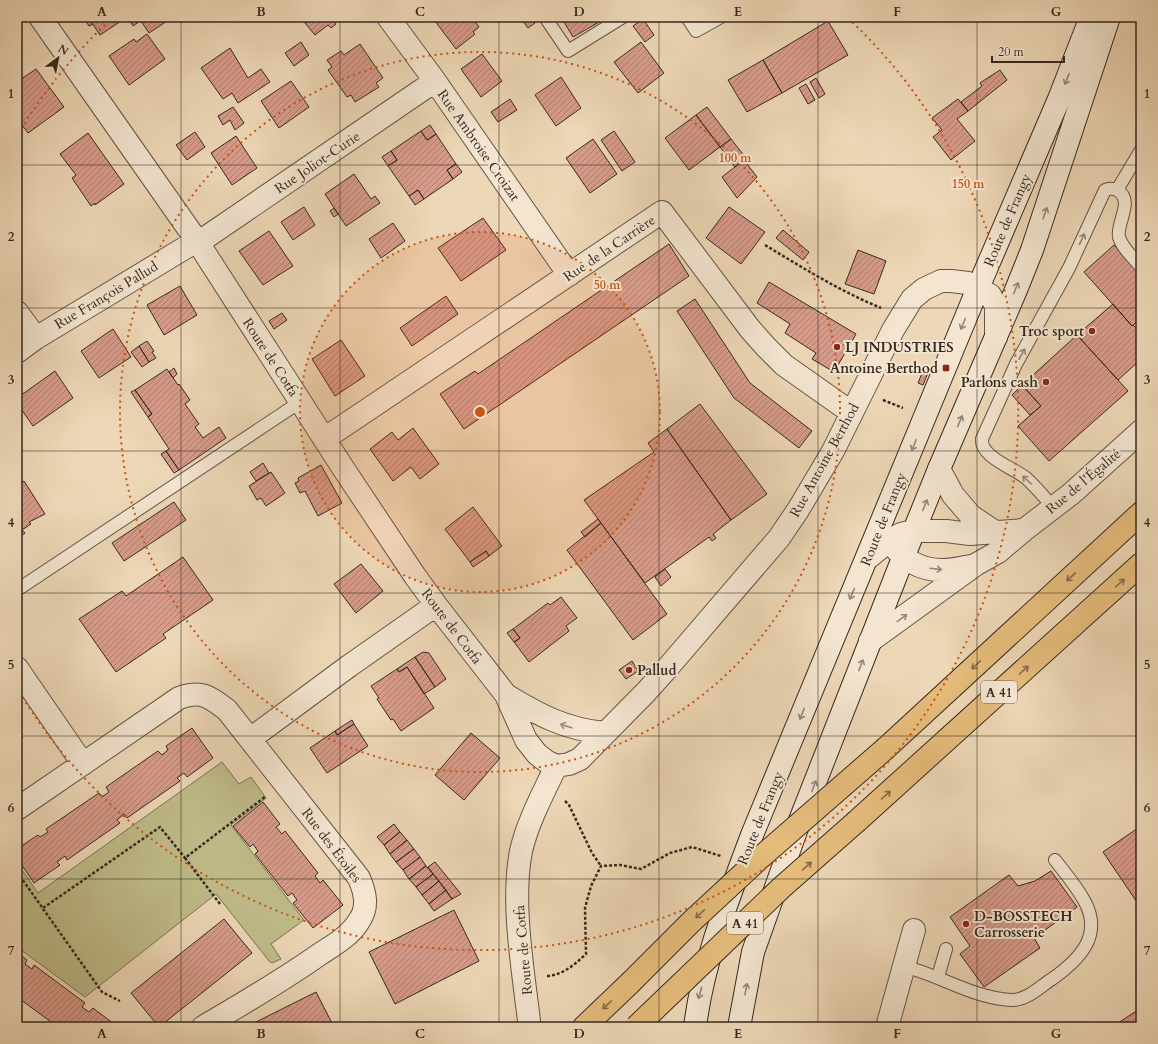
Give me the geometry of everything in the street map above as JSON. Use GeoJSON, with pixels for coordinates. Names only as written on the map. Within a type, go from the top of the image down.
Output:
{"type":"FeatureCollection","features":[{"type":"Feature","properties":{"kind":"highway","name":"A 41"},"geometry":{"type":"LineString","coordinates":[[584,1027],[691,922],[886,748],[1141,513]]}},
{"type":"Feature","properties":{"kind":"highway","name":"A 41"},"geometry":{"type":"LineString","coordinates":[[636,1027],[782,888],[1141,564]]}},
{"type":"Feature","properties":{"kind":"street","name":"Route de Cotfa"},"geometry":{"type":"LineString","coordinates":[[40,17],[197,241],[324,439],[436,606],[506,695],[526,740],[537,754],[546,761],[552,775],[530,822],[522,851],[518,888],[519,922],[529,1021]]}},
{"type":"Feature","properties":{"kind":"street","name":"Rue Ambroise Croizat"},"geometry":{"type":"LineString","coordinates":[[388,17],[435,81],[569,275]]}},
{"type":"Feature","properties":{"kind":"street","name":"Route de Frangy"},"geometry":{"type":"LineString","coordinates":[[694,1027],[698,1000],[718,929],[752,835],[868,558],[883,517],[978,288],[1059,100],[1091,17]]}},
{"type":"Feature","properties":{"kind":"street"},"geometry":{"type":"LineString","coordinates":[[739,1027],[753,952],[797,828],[939,469],[1018,284],[1046,210],[1109,17]]}},
{"type":"Feature","properties":{"kind":"street","name":"Rue Joliot-Curie"},"geometry":{"type":"LineString","coordinates":[[197,241],[208,236],[435,81]]}},
{"type":"Feature","properties":{"kind":"street","name":"Rue de la Carrière"},"geometry":{"type":"LineString","coordinates":[[324,439],[662,212],[766,348],[784,365],[852,412]]}},
{"type":"Feature","properties":{"kind":"street","name":"Rue François Pallud"},"geometry":{"type":"LineString","coordinates":[[17,352],[36,338],[197,241]]}},
{"type":"Feature","properties":{"kind":"street","name":"Rue Antoine Berthod"},"geometry":{"type":"LineString","coordinates":[[604,733],[664,672],[778,538],[814,484],[900,317],[912,299],[931,285],[941,281],[968,283],[978,288]]}},
{"type":"Feature","properties":{"kind":"street"},"geometry":{"type":"LineString","coordinates":[[978,288],[990,295],[996,306],[996,337]]}},
{"type":"Feature","properties":{"kind":"street"},"geometry":{"type":"LineString","coordinates":[[17,312],[36,338]]}},
{"type":"Feature","properties":{"kind":"street","name":"Rue de l'Égalité"},"geometry":{"type":"LineString","coordinates":[[870,641],[975,565],[998,552],[1024,530],[1054,508],[1141,431]]}},
{"type":"Feature","properties":{"kind":"street"},"geometry":{"type":"LineString","coordinates":[[939,469],[953,495],[971,516],[995,532]]}},
{"type":"Feature","properties":{"kind":"street","name":"Rue de l'Égalité"},"geometry":{"type":"LineString","coordinates":[[883,517],[890,540],[895,550],[903,558],[924,568],[944,570],[975,565]]}},
{"type":"Feature","properties":{"kind":"street"},"geometry":{"type":"LineString","coordinates":[[868,558],[890,540],[901,534],[914,531],[946,531],[970,534],[1024,530]]}},
{"type":"Feature","properties":{"kind":"street"},"geometry":{"type":"LineString","coordinates":[[250,739],[349,666],[436,606]]}},
{"type":"Feature","properties":{"kind":"street"},"geometry":{"type":"LineString","coordinates":[[17,668],[83,764]]}},
{"type":"Feature","properties":{"kind":"street","name":"Rue des Étoiles"},"geometry":{"type":"LineString","coordinates":[[17,809],[179,698],[191,694],[204,695],[216,701],[227,710],[359,878],[365,891],[366,906],[360,920],[348,935],[290,975],[203,1027]]}},
{"type":"Feature","properties":{"kind":"street","name":"Route de Cotfa"},"geometry":{"type":"LineString","coordinates":[[506,695],[550,720],[586,731],[604,733]]}},
{"type":"Feature","properties":{"kind":"street"},"geometry":{"type":"LineString","coordinates":[[552,775],[580,759],[590,750],[604,733]]}},
{"type":"Feature","properties":{"kind":"street"},"geometry":{"type":"LineString","coordinates":[[887,1027],[914,930]]}},
{"type":"Feature","properties":{"kind":"lane"},"geometry":{"type":"LineString","coordinates":[[545,17],[568,51],[623,17]]}},
{"type":"Feature","properties":{"kind":"lane"},"geometry":{"type":"LineString","coordinates":[[687,17],[696,31],[721,17]]}},
{"type":"Feature","properties":{"kind":"lane"},"geometry":{"type":"LineString","coordinates":[[1117,190],[1141,150]]}},
{"type":"Feature","properties":{"kind":"lane"},"geometry":{"type":"LineString","coordinates":[[1054,508],[1026,478],[988,454],[982,444],[982,439],[1016,364],[1068,268],[1105,190],[1109,188],[1117,190],[1122,195],[1124,201],[1119,238],[1122,244],[1141,267]]}},
{"type":"Feature","properties":{"kind":"lane"},"geometry":{"type":"LineString","coordinates":[[17,590],[300,402]]}},
{"type":"Feature","properties":{"kind":"lane"},"geometry":{"type":"LineString","coordinates":[[903,966],[938,977],[955,985],[992,998],[1014,1000],[1026,997],[1061,972],[1075,960],[1088,944],[1092,923],[1086,902],[1055,860]]}},
{"type":"Feature","properties":{"kind":"lane"},"geometry":{"type":"LineString","coordinates":[[938,977],[946,949]]}},
{"type":"Feature","properties":{"kind":"path"},"geometry":{"type":"LineString","coordinates":[[765,246],[839,289],[900,317]]}},
{"type":"Feature","properties":{"kind":"path"},"geometry":{"type":"LineString","coordinates":[[882,400],[909,411]]}},
{"type":"Feature","properties":{"kind":"path"},"geometry":{"type":"LineString","coordinates":[[552,775],[569,805],[592,853],[602,866]]}},
{"type":"Feature","properties":{"kind":"path"},"geometry":{"type":"LineString","coordinates":[[185,858],[284,783]]}},
{"type":"Feature","properties":{"kind":"path"},"geometry":{"type":"LineString","coordinates":[[43,908],[160,827],[220,904]]}},
{"type":"Feature","properties":{"kind":"path"},"geometry":{"type":"LineString","coordinates":[[602,866],[620,865],[641,869],[670,853],[692,847],[741,864]]}},
{"type":"Feature","properties":{"kind":"path"},"geometry":{"type":"LineString","coordinates":[[524,976],[552,975],[570,969],[586,954],[585,908],[591,886],[602,866]]}},
{"type":"Feature","properties":{"kind":"path"},"geometry":{"type":"LineString","coordinates":[[17,872],[102,992],[120,1001]]}},
{"type":"Feature","properties":{"kind":"shaded area"},"geometry":{"type":"Polygon","coordinates":[[[222,762],[239,784],[251,777],[266,798],[231,825],[304,920],[271,944],[281,959],[272,963],[269,961],[216,894],[85,997],[17,947],[17,863],[38,893],[222,762]]]}},
{"type":"Feature","properties":{"kind":"building"},"geometry":{"type":"Polygon","coordinates":[[[83,17],[88,17],[93,24],[89,26],[83,17]]]}},
{"type":"Feature","properties":{"kind":"building"},"geometry":{"type":"Polygon","coordinates":[[[88,17],[127,17],[100,35],[88,17]]]}},
{"type":"Feature","properties":{"kind":"building"},"geometry":{"type":"Polygon","coordinates":[[[128,17],[146,17],[133,26],[128,17]]]}},
{"type":"Feature","properties":{"kind":"building"},"geometry":{"type":"Polygon","coordinates":[[[146,17],[163,17],[167,21],[149,33],[141,21],[146,17]]]}},
{"type":"Feature","properties":{"kind":"building"},"geometry":{"type":"Polygon","coordinates":[[[300,17],[339,17],[334,21],[336,24],[331,28],[328,25],[315,35],[300,17]]]}},
{"type":"Feature","properties":{"kind":"building"},"geometry":{"type":"Polygon","coordinates":[[[440,17],[472,17],[479,27],[473,32],[475,34],[456,49],[435,21],[440,17]]]}},
{"type":"Feature","properties":{"kind":"building"},"geometry":{"type":"Polygon","coordinates":[[[520,17],[531,17],[535,23],[528,28],[520,17]]]}},
{"type":"Feature","properties":{"kind":"building"},"geometry":{"type":"Polygon","coordinates":[[[561,17],[608,17],[573,37],[561,17]]]}},
{"type":"Feature","properties":{"kind":"building"},"geometry":{"type":"Polygon","coordinates":[[[643,19],[654,35],[645,42],[633,26],[643,19]]]}},
{"type":"Feature","properties":{"kind":"building"},"geometry":{"type":"Polygon","coordinates":[[[828,21],[848,55],[782,93],[763,60],[828,21]]]}},
{"type":"Feature","properties":{"kind":"building"},"geometry":{"type":"Polygon","coordinates":[[[147,34],[165,59],[129,85],[109,56],[134,39],[136,42],[147,34]]]}},
{"type":"Feature","properties":{"kind":"building"},"geometry":{"type":"Polygon","coordinates":[[[301,42],[309,55],[294,66],[285,53],[301,42]]]}},
{"type":"Feature","properties":{"kind":"building"},"geometry":{"type":"Polygon","coordinates":[[[641,42],[664,73],[638,93],[614,62],[641,42]]]}},
{"type":"Feature","properties":{"kind":"building"},"geometry":{"type":"Polygon","coordinates":[[[360,44],[383,78],[376,83],[379,87],[355,102],[351,95],[347,97],[328,70],[332,67],[327,60],[341,51],[344,55],[360,44]]]}},
{"type":"Feature","properties":{"kind":"building"},"geometry":{"type":"Polygon","coordinates":[[[230,48],[248,78],[261,69],[270,82],[238,103],[232,93],[223,99],[201,68],[230,48]]]}},
{"type":"Feature","properties":{"kind":"building"},"geometry":{"type":"Polygon","coordinates":[[[482,54],[502,81],[481,97],[461,69],[482,54]]]}},
{"type":"Feature","properties":{"kind":"building"},"geometry":{"type":"Polygon","coordinates":[[[763,60],[782,93],[747,112],[728,80],[763,60]]]}},
{"type":"Feature","properties":{"kind":"building"},"geometry":{"type":"Polygon","coordinates":[[[36,69],[64,107],[28,133],[17,118],[17,82],[36,69]]]}},
{"type":"Feature","properties":{"kind":"building"},"geometry":{"type":"Polygon","coordinates":[[[1000,70],[1007,80],[968,111],[961,102],[982,86],[980,83],[1000,70]]]}},
{"type":"Feature","properties":{"kind":"building"},"geometry":{"type":"Polygon","coordinates":[[[561,77],[581,108],[556,126],[535,95],[561,77]]]}},
{"type":"Feature","properties":{"kind":"building"},"geometry":{"type":"Polygon","coordinates":[[[816,78],[825,94],[819,98],[810,82],[816,78]]]}},
{"type":"Feature","properties":{"kind":"building"},"geometry":{"type":"Polygon","coordinates":[[[291,81],[309,107],[279,128],[261,101],[291,81]]]}},
{"type":"Feature","properties":{"kind":"building"},"geometry":{"type":"Polygon","coordinates":[[[806,84],[815,100],[808,104],[799,88],[806,84]]]}},
{"type":"Feature","properties":{"kind":"building"},"geometry":{"type":"Polygon","coordinates":[[[510,99],[517,110],[498,122],[491,112],[510,99]]]}},
{"type":"Feature","properties":{"kind":"building"},"geometry":{"type":"Polygon","coordinates":[[[958,99],[968,111],[957,119],[975,141],[951,160],[933,137],[942,130],[932,118],[958,99]]]}},
{"type":"Feature","properties":{"kind":"building"},"geometry":{"type":"Polygon","coordinates":[[[233,107],[244,123],[235,130],[230,120],[223,125],[218,116],[233,107]]]}},
{"type":"Feature","properties":{"kind":"building"},"geometry":{"type":"Polygon","coordinates":[[[707,107],[731,139],[720,147],[696,115],[707,107]]]}},
{"type":"Feature","properties":{"kind":"building"},"geometry":{"type":"Polygon","coordinates":[[[696,115],[720,147],[689,170],[665,138],[696,115]]]}},
{"type":"Feature","properties":{"kind":"building"},"geometry":{"type":"Polygon","coordinates":[[[430,125],[436,134],[427,140],[421,131],[430,125]]]}},
{"type":"Feature","properties":{"kind":"building"},"geometry":{"type":"Polygon","coordinates":[[[421,131],[427,140],[436,134],[456,164],[447,170],[453,179],[424,199],[418,190],[409,196],[388,166],[397,160],[391,151],[421,131]]]}},
{"type":"Feature","properties":{"kind":"building"},"geometry":{"type":"Polygon","coordinates":[[[614,131],[635,162],[622,171],[601,140],[614,131]]]}},
{"type":"Feature","properties":{"kind":"building"},"geometry":{"type":"Polygon","coordinates":[[[195,132],[205,147],[187,160],[176,145],[195,132]]]}},
{"type":"Feature","properties":{"kind":"building"},"geometry":{"type":"Polygon","coordinates":[[[88,133],[124,184],[95,205],[95,203],[91,206],[72,178],[76,175],[60,154],[88,133]]]}},
{"type":"Feature","properties":{"kind":"building"},"geometry":{"type":"Polygon","coordinates":[[[236,136],[257,168],[232,185],[211,153],[236,136]]]}},
{"type":"Feature","properties":{"kind":"building"},"geometry":{"type":"Polygon","coordinates":[[[593,139],[617,174],[590,193],[566,158],[593,139]]]}},
{"type":"Feature","properties":{"kind":"building"},"geometry":{"type":"Polygon","coordinates":[[[731,139],[746,158],[735,167],[720,147],[731,139]]]}},
{"type":"Feature","properties":{"kind":"building"},"geometry":{"type":"Polygon","coordinates":[[[391,151],[397,160],[388,166],[382,157],[391,151]]]}},
{"type":"Feature","properties":{"kind":"building"},"geometry":{"type":"Polygon","coordinates":[[[744,160],[757,177],[737,198],[722,177],[744,160]]]}},
{"type":"Feature","properties":{"kind":"building"},"geometry":{"type":"Polygon","coordinates":[[[456,164],[462,172],[453,179],[447,170],[456,164]]]}},
{"type":"Feature","properties":{"kind":"building"},"geometry":{"type":"Polygon","coordinates":[[[354,174],[371,199],[375,196],[380,203],[346,226],[325,194],[354,174]]]}},
{"type":"Feature","properties":{"kind":"building"},"geometry":{"type":"Polygon","coordinates":[[[418,190],[424,199],[415,205],[409,196],[418,190]]]}},
{"type":"Feature","properties":{"kind":"building"},"geometry":{"type":"Polygon","coordinates":[[[304,207],[315,225],[293,240],[281,222],[304,207]]]}},
{"type":"Feature","properties":{"kind":"building"},"geometry":{"type":"Polygon","coordinates":[[[729,207],[765,232],[741,264],[706,238],[729,207]]]}},
{"type":"Feature","properties":{"kind":"building"},"geometry":{"type":"Polygon","coordinates":[[[334,208],[338,214],[334,217],[330,211],[334,208]]]}},
{"type":"Feature","properties":{"kind":"building"},"geometry":{"type":"Polygon","coordinates":[[[483,218],[506,250],[461,281],[438,248],[483,218]]]}},
{"type":"Feature","properties":{"kind":"building"},"geometry":{"type":"Polygon","coordinates":[[[393,223],[405,241],[381,258],[369,239],[393,223]]]}},
{"type":"Feature","properties":{"kind":"building"},"geometry":{"type":"Polygon","coordinates":[[[783,230],[809,252],[803,260],[776,238],[783,230]]]}},
{"type":"Feature","properties":{"kind":"building"},"geometry":{"type":"Polygon","coordinates":[[[269,231],[293,266],[263,285],[239,251],[269,231]]]}},
{"type":"Feature","properties":{"kind":"building"},"geometry":{"type":"Polygon","coordinates":[[[669,244],[689,276],[464,429],[440,394],[475,371],[478,374],[669,244]]]}},
{"type":"Feature","properties":{"kind":"building"},"geometry":{"type":"Polygon","coordinates":[[[1114,245],[1141,275],[1141,318],[1132,326],[1084,272],[1114,245]]]}},
{"type":"Feature","properties":{"kind":"building"},"geometry":{"type":"Polygon","coordinates":[[[858,250],[886,261],[874,294],[845,284],[858,250]]]}},
{"type":"Feature","properties":{"kind":"building"},"geometry":{"type":"Polygon","coordinates":[[[769,282],[856,334],[834,372],[812,359],[816,353],[785,333],[790,324],[757,303],[769,282]]]}},
{"type":"Feature","properties":{"kind":"building"},"geometry":{"type":"Polygon","coordinates":[[[180,286],[197,315],[164,335],[147,305],[180,286]]]}},
{"type":"Feature","properties":{"kind":"building"},"geometry":{"type":"Polygon","coordinates":[[[446,296],[458,314],[412,346],[400,328],[446,296]]]}},
{"type":"Feature","properties":{"kind":"building"},"geometry":{"type":"Polygon","coordinates":[[[695,299],[750,383],[812,431],[799,448],[734,398],[677,311],[695,299]]]}},
{"type":"Feature","properties":{"kind":"building"},"geometry":{"type":"Polygon","coordinates":[[[1113,304],[1132,326],[1133,325],[1141,333],[1141,359],[1118,380],[1077,335],[1113,304]]]}},
{"type":"Feature","properties":{"kind":"building"},"geometry":{"type":"Polygon","coordinates":[[[282,313],[287,320],[274,329],[269,321],[282,313]]]}},
{"type":"Feature","properties":{"kind":"building"},"geometry":{"type":"Polygon","coordinates":[[[113,329],[131,357],[99,378],[81,351],[113,329]]]}},
{"type":"Feature","properties":{"kind":"building"},"geometry":{"type":"Polygon","coordinates":[[[1077,335],[1128,391],[1049,461],[1018,426],[1041,406],[1022,385],[1077,335]]]}},
{"type":"Feature","properties":{"kind":"building"},"geometry":{"type":"Polygon","coordinates":[[[341,340],[365,376],[335,396],[312,359],[341,340]]]}},
{"type":"Feature","properties":{"kind":"building"},"geometry":{"type":"Polygon","coordinates":[[[147,341],[154,351],[152,352],[156,358],[149,362],[139,346],[147,341]]]}},
{"type":"Feature","properties":{"kind":"building"},"geometry":{"type":"Polygon","coordinates":[[[139,346],[149,362],[142,367],[131,352],[139,346]]]}},
{"type":"Feature","properties":{"kind":"building"},"geometry":{"type":"Polygon","coordinates":[[[174,368],[177,374],[173,378],[169,372],[174,368]]]}},
{"type":"Feature","properties":{"kind":"building"},"geometry":{"type":"Polygon","coordinates":[[[167,369],[190,400],[185,404],[199,424],[195,427],[203,438],[219,427],[226,438],[179,470],[166,451],[169,449],[148,417],[152,414],[135,390],[167,369]]]}},
{"type":"Feature","properties":{"kind":"building"},"geometry":{"type":"Polygon","coordinates":[[[55,371],[73,398],[33,426],[17,403],[17,398],[55,371]]]}},
{"type":"Feature","properties":{"kind":"building"},"geometry":{"type":"Polygon","coordinates":[[[923,371],[928,373],[923,385],[918,383],[923,371]]]}},
{"type":"Feature","properties":{"kind":"building"},"geometry":{"type":"Polygon","coordinates":[[[1022,385],[1041,406],[1030,415],[1012,395],[1022,385]]]}},
{"type":"Feature","properties":{"kind":"building"},"geometry":{"type":"Polygon","coordinates":[[[135,390],[152,414],[148,417],[131,392],[135,390]]]}},
{"type":"Feature","properties":{"kind":"building"},"geometry":{"type":"Polygon","coordinates":[[[700,404],[767,494],[731,520],[667,429],[700,404]]]}},
{"type":"Feature","properties":{"kind":"building"},"geometry":{"type":"Polygon","coordinates":[[[413,428],[439,464],[420,479],[411,467],[393,481],[370,449],[392,432],[398,440],[413,428]]]}},
{"type":"Feature","properties":{"kind":"building"},"geometry":{"type":"Polygon","coordinates":[[[667,429],[731,520],[713,534],[716,538],[712,541],[709,537],[645,583],[584,500],[654,452],[648,443],[667,429]]]}},
{"type":"Feature","properties":{"kind":"building"},"geometry":{"type":"Polygon","coordinates":[[[166,451],[179,470],[174,473],[161,454],[166,451]]]}},
{"type":"Feature","properties":{"kind":"building"},"geometry":{"type":"Polygon","coordinates":[[[263,463],[269,473],[256,481],[250,472],[263,463]]]}},
{"type":"Feature","properties":{"kind":"building"},"geometry":{"type":"Polygon","coordinates":[[[321,465],[342,503],[318,516],[305,491],[300,493],[295,483],[299,481],[298,478],[321,465]]]}},
{"type":"Feature","properties":{"kind":"building"},"geometry":{"type":"Polygon","coordinates":[[[271,472],[285,493],[266,506],[261,498],[257,500],[249,486],[271,472]]]}},
{"type":"Feature","properties":{"kind":"building"},"geometry":{"type":"Polygon","coordinates":[[[24,481],[45,514],[29,522],[31,524],[22,530],[25,533],[17,539],[17,486],[24,481]]]}},
{"type":"Feature","properties":{"kind":"building"},"geometry":{"type":"Polygon","coordinates":[[[174,502],[186,520],[124,561],[112,543],[174,502]]]}},
{"type":"Feature","properties":{"kind":"building"},"geometry":{"type":"Polygon","coordinates":[[[473,507],[502,546],[489,556],[486,551],[470,562],[445,529],[473,507]]]}},
{"type":"Feature","properties":{"kind":"building"},"geometry":{"type":"Polygon","coordinates":[[[598,519],[601,523],[585,537],[581,532],[598,519]]]}},
{"type":"Feature","properties":{"kind":"building"},"geometry":{"type":"Polygon","coordinates":[[[601,523],[667,614],[633,640],[567,550],[601,523]]]}},
{"type":"Feature","properties":{"kind":"building"},"geometry":{"type":"Polygon","coordinates":[[[486,551],[489,556],[473,567],[470,562],[486,551]]]}},
{"type":"Feature","properties":{"kind":"building"},"geometry":{"type":"Polygon","coordinates":[[[183,557],[213,600],[163,634],[166,638],[116,672],[79,619],[122,591],[126,596],[183,557]]]}},
{"type":"Feature","properties":{"kind":"building"},"geometry":{"type":"Polygon","coordinates":[[[361,564],[383,591],[356,613],[334,584],[361,564]]]}},
{"type":"Feature","properties":{"kind":"building"},"geometry":{"type":"Polygon","coordinates":[[[665,569],[671,577],[661,586],[655,577],[665,569]]]}},
{"type":"Feature","properties":{"kind":"building"},"geometry":{"type":"Polygon","coordinates":[[[561,597],[577,618],[566,626],[569,631],[529,662],[514,642],[520,638],[513,629],[548,603],[550,605],[561,597]]]}},
{"type":"Feature","properties":{"kind":"building"},"geometry":{"type":"Polygon","coordinates":[[[513,629],[520,638],[514,642],[507,633],[513,629]]]}},
{"type":"Feature","properties":{"kind":"building"},"geometry":{"type":"Polygon","coordinates":[[[423,652],[429,653],[446,679],[435,687],[415,657],[423,652]]]}},
{"type":"Feature","properties":{"kind":"building"},"geometry":{"type":"Polygon","coordinates":[[[415,657],[435,687],[424,694],[407,667],[399,672],[397,669],[415,657]]]}},
{"type":"Feature","properties":{"kind":"building","name":"Pallud"},"geometry":{"type":"Polygon","coordinates":[[[632,661],[638,671],[626,679],[619,670],[632,661]]]}},
{"type":"Feature","properties":{"kind":"building"},"geometry":{"type":"Polygon","coordinates":[[[407,667],[434,708],[401,731],[393,719],[391,720],[377,699],[379,698],[371,686],[397,669],[399,672],[407,667]]]}},
{"type":"Feature","properties":{"kind":"building"},"geometry":{"type":"Polygon","coordinates":[[[352,720],[354,724],[337,735],[335,731],[352,720]]]}},
{"type":"Feature","properties":{"kind":"building"},"geometry":{"type":"Polygon","coordinates":[[[354,724],[368,746],[327,773],[310,748],[335,731],[337,735],[354,724]]]}},
{"type":"Feature","properties":{"kind":"building"},"geometry":{"type":"Polygon","coordinates":[[[192,728],[213,758],[187,777],[184,773],[177,778],[180,781],[127,818],[124,814],[117,820],[120,823],[67,860],[65,856],[57,862],[60,865],[34,883],[17,858],[17,849],[38,835],[40,837],[48,832],[46,829],[99,793],[102,797],[109,792],[106,787],[158,751],[162,755],[168,750],[166,746],[192,728]]]}},
{"type":"Feature","properties":{"kind":"building"},"geometry":{"type":"Polygon","coordinates":[[[471,733],[500,758],[464,800],[435,775],[471,733]]]}},
{"type":"Feature","properties":{"kind":"building"},"geometry":{"type":"Polygon","coordinates":[[[263,802],[280,824],[276,827],[282,834],[285,831],[318,873],[315,876],[320,883],[323,880],[343,905],[313,928],[293,903],[297,900],[292,893],[288,896],[255,854],[258,851],[253,844],[250,847],[233,826],[263,802]]]}},
{"type":"Feature","properties":{"kind":"building"},"geometry":{"type":"Polygon","coordinates":[[[394,824],[400,832],[384,845],[377,837],[394,824]]]}},
{"type":"Feature","properties":{"kind":"building"},"geometry":{"type":"Polygon","coordinates":[[[1141,826],[1141,908],[1103,852],[1141,826]]]}},
{"type":"Feature","properties":{"kind":"building"},"geometry":{"type":"Polygon","coordinates":[[[400,832],[407,840],[390,854],[384,845],[400,832]]]}},
{"type":"Feature","properties":{"kind":"building"},"geometry":{"type":"Polygon","coordinates":[[[407,840],[414,849],[396,862],[390,854],[407,840]]]}},
{"type":"Feature","properties":{"kind":"building"},"geometry":{"type":"Polygon","coordinates":[[[414,849],[420,857],[403,870],[396,862],[414,849]]]}},
{"type":"Feature","properties":{"kind":"building"},"geometry":{"type":"Polygon","coordinates":[[[420,857],[426,866],[409,879],[403,870],[420,857]]]}},
{"type":"Feature","properties":{"kind":"building"},"geometry":{"type":"Polygon","coordinates":[[[435,862],[461,894],[452,899],[428,867],[435,862]]]}},
{"type":"Feature","properties":{"kind":"building"},"geometry":{"type":"Polygon","coordinates":[[[426,866],[433,874],[416,887],[409,879],[426,866]]]}},
{"type":"Feature","properties":{"kind":"building"},"geometry":{"type":"Polygon","coordinates":[[[1051,871],[1077,907],[1034,938],[1040,948],[984,987],[960,954],[970,946],[950,917],[1009,875],[1018,886],[1035,881],[1051,871]]]}},
{"type":"Feature","properties":{"kind":"building"},"geometry":{"type":"Polygon","coordinates":[[[433,874],[439,881],[422,895],[416,887],[433,874]]]}},
{"type":"Feature","properties":{"kind":"building"},"geometry":{"type":"Polygon","coordinates":[[[439,881],[446,890],[429,904],[422,895],[439,881]]]}},
{"type":"Feature","properties":{"kind":"building"},"geometry":{"type":"Polygon","coordinates":[[[446,890],[452,899],[434,911],[429,904],[446,890]]]}},
{"type":"Feature","properties":{"kind":"building"},"geometry":{"type":"Polygon","coordinates":[[[454,910],[479,961],[395,1004],[369,952],[454,910]]]}},
{"type":"Feature","properties":{"kind":"building"},"geometry":{"type":"Polygon","coordinates":[[[224,919],[252,953],[159,1027],[131,993],[224,919]]]}},
{"type":"Feature","properties":{"kind":"building"},"geometry":{"type":"Polygon","coordinates":[[[17,952],[27,960],[25,964],[32,969],[34,965],[85,1003],[82,1007],[89,1012],[93,1008],[114,1024],[112,1027],[58,1027],[17,997],[17,952]]]}},
{"type":"Feature","properties":{"kind":"building"},"geometry":{"type":"Polygon","coordinates":[[[316,992],[334,1027],[246,1027],[316,992]]]}},
{"type":"Feature","properties":{"kind":"building"},"geometry":{"type":"Polygon","coordinates":[[[1141,1008],[1141,1027],[1112,1027],[1141,1008]]]}},
{"type":"Feature","properties":{"kind":"place","name":"Troc sport"},"geometry":{"type":"Point","coordinates":[1092,331]}},
{"type":"Feature","properties":{"kind":"place","name":"LJ INDUSTRIES"},"geometry":{"type":"Point","coordinates":[837,347]}},
{"type":"Feature","properties":{"kind":"place","name":"Antoine Berthod"},"geometry":{"type":"Point","coordinates":[946,368]}},
{"type":"Feature","properties":{"kind":"place","name":"Parlons cash"},"geometry":{"type":"Point","coordinates":[1046,382]}},
{"type":"Feature","properties":{"kind":"place","name":"Pallud"},"geometry":{"type":"Point","coordinates":[629,670]}},
{"type":"Feature","properties":{"kind":"place","name":"D-BOSSTECH Carrosserie"},"geometry":{"type":"Point","coordinates":[966,924]}}]}
